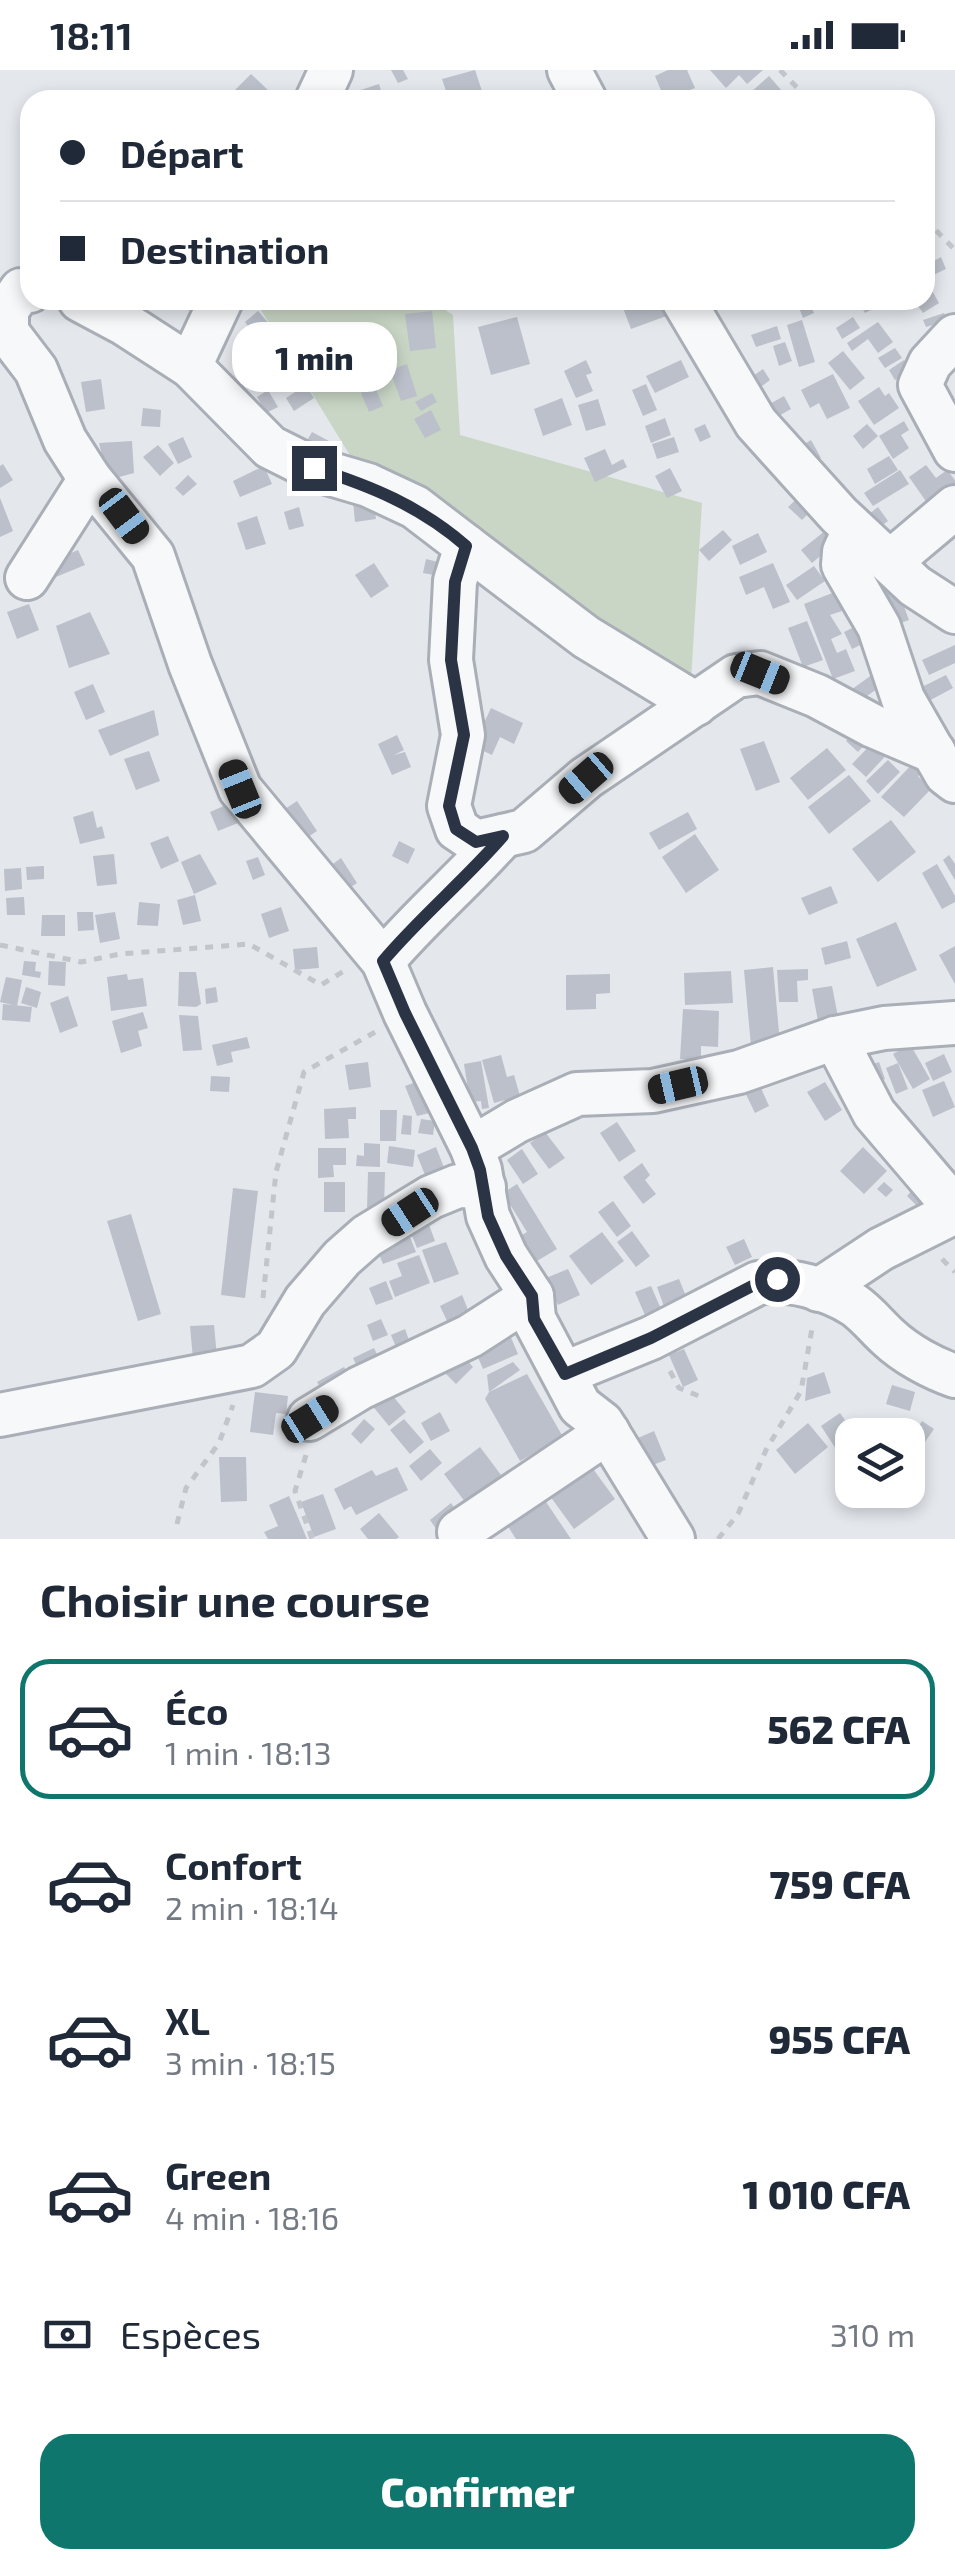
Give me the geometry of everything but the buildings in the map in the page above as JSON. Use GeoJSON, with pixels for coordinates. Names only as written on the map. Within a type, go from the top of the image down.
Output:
{"type":"FeatureCollection","features":[{"type":"Feature","properties":{"kind":"street"},"geometry":{"type":"LineString","coordinates":[[17,289],[7,310],[7,332],[36,370],[65,440],[90,479],[153,556],[190,664],[240,789],[380,956],[478,1167],[488,1216],[506,1256],[532,1296],[534,1319],[580,1406],[602,1423],[672,1539]]}},
{"type":"Feature","properties":{"kind":"street"},"geometry":{"type":"LineString","coordinates":[[99,310],[190,366],[270,447],[415,507],[586,637],[696,704]]}},
{"type":"Feature","properties":{"kind":"street"},"geometry":{"type":"LineString","coordinates":[[190,366],[216,310]]}},
{"type":"Feature","properties":{"kind":"street"},"geometry":{"type":"LineString","coordinates":[[689,310],[756,424],[854,530],[915,586],[955,612]]}},
{"type":"Feature","properties":{"kind":"street"},"geometry":{"type":"LineString","coordinates":[[955,336],[930,363],[920,385],[955,450]]}},
{"type":"Feature","properties":{"kind":"street"},"geometry":{"type":"LineString","coordinates":[[27,578],[90,479]]}},
{"type":"Feature","properties":{"kind":"street"},"geometry":{"type":"LineString","coordinates":[[891,561],[955,507]]}},
{"type":"Feature","properties":{"kind":"street"},"geometry":{"type":"LineString","coordinates":[[854,530],[843,564],[880,627],[903,699],[944,767]]}},
{"type":"Feature","properties":{"kind":"street"},"geometry":{"type":"LineString","coordinates":[[466,546],[455,582],[451,660],[464,735],[449,806],[456,829],[476,842],[524,831],[586,778],[736,676],[760,673],[817,696],[944,767]]}},
{"type":"Feature","properties":{"kind":"street"},"geometry":{"type":"LineString","coordinates":[[380,956],[466,878],[503,836]]}},
{"type":"Feature","properties":{"kind":"street"},"geometry":{"type":"LineString","coordinates":[[0,1415],[264,1358],[305,1301],[367,1236],[431,1197],[458,1186],[516,1121],[578,1094],[652,1091],[739,1072],[835,1038],[884,1028],[955,1024]]}},
{"type":"Feature","properties":{"kind":"street"},"geometry":{"type":"LineString","coordinates":[[819,1290],[881,1249],[955,1210],[874,1113],[835,1038]]}},
{"type":"Feature","properties":{"kind":"street"},"geometry":{"type":"LineString","coordinates":[[565,1374],[651,1338],[758,1283],[777,1279],[819,1290],[854,1306],[893,1342],[955,1376]]}},
{"type":"Feature","properties":{"kind":"street"},"geometry":{"type":"LineString","coordinates":[[310,1419],[360,1388],[470,1336],[532,1296]]}},
{"type":"Feature","properties":{"kind":"street"},"geometry":{"type":"LineString","coordinates":[[459,1532],[608,1432]]}},
{"type":"Feature","properties":{"kind":"path"},"geometry":{"type":"LineString","coordinates":[[780,70],[799,90]]}},
{"type":"Feature","properties":{"kind":"path"},"geometry":{"type":"LineString","coordinates":[[935,230],[955,250]]}},
{"type":"Feature","properties":{"kind":"path"},"geometry":{"type":"LineString","coordinates":[[0,945],[81,962],[120,954],[249,944],[321,985],[380,956]]}},
{"type":"Feature","properties":{"kind":"path"},"geometry":{"type":"LineString","coordinates":[[177,1524],[186,1488],[219,1443],[236,1397],[264,1358],[262,1305],[276,1172],[304,1072],[405,1013]]}},
{"type":"Feature","properties":{"kind":"path"},"geometry":{"type":"LineString","coordinates":[[718,1539],[738,1514],[766,1450],[800,1391],[819,1290]]}},
{"type":"Feature","properties":{"kind":"path"},"geometry":{"type":"LineString","coordinates":[[651,1338],[679,1388],[704,1398]]}},
{"type":"Feature","properties":{"kind":"green space"},"geometry":{"type":"Polygon","coordinates":[[[261,310],[445,310],[453,315],[460,435],[702,503],[691,680],[368,485],[261,310]]]}},
{"type":"Feature","properties":{"kind":"route"},"geometry":{"type":"LineString","coordinates":[[314,468],[368,485],[415,507],[466,546],[455,582],[451,660],[464,735],[449,806],[456,829],[476,842],[503,836],[383,961],[472,1148],[488,1216],[506,1256],[532,1296],[534,1319],[565,1374],[651,1338],[758,1283],[777,1279]]}}]}
